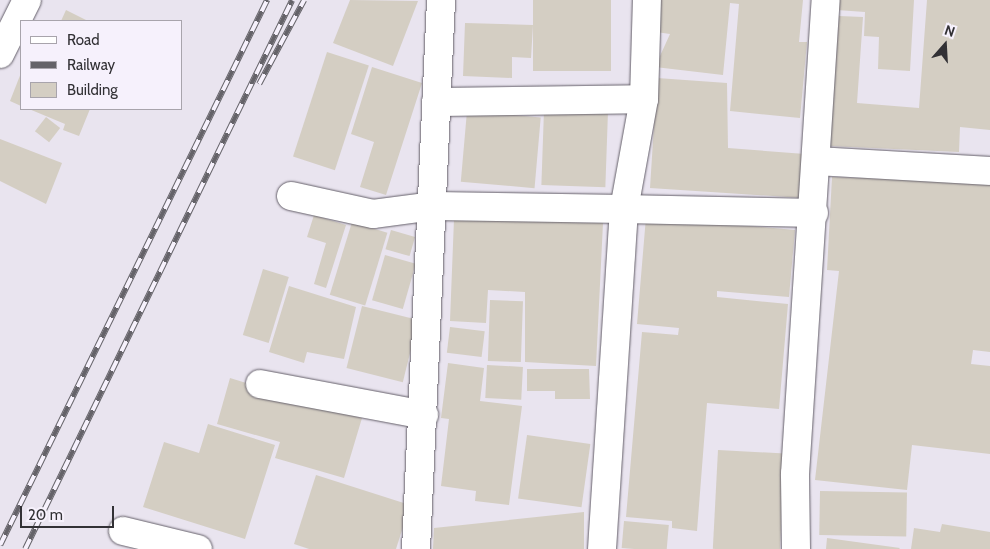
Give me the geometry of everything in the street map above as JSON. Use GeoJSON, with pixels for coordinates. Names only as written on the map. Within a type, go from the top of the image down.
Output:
{"type":"FeatureCollection","features":[{"type":"Feature","properties":{"kind":"street"},"geometry":{"type":"LineString","coordinates":[[0,54],[27,0]]}},
{"type":"Feature","properties":{"kind":"street"},"geometry":{"type":"LineString","coordinates":[[416,549],[434,206],[436,102],[441,0]]}},
{"type":"Feature","properties":{"kind":"street"},"geometry":{"type":"LineString","coordinates":[[602,549],[624,209],[644,98],[647,0]]}},
{"type":"Feature","properties":{"kind":"street"},"geometry":{"type":"LineString","coordinates":[[796,549],[795,474],[814,213],[826,0]]}},
{"type":"Feature","properties":{"kind":"street"},"geometry":{"type":"LineString","coordinates":[[436,102],[644,98]]}},
{"type":"Feature","properties":{"kind":"street"},"geometry":{"type":"LineString","coordinates":[[817,161],[990,170]]}},
{"type":"Feature","properties":{"kind":"street"},"geometry":{"type":"LineString","coordinates":[[291,196],[373,214],[434,206],[814,213]]}},
{"type":"Feature","properties":{"kind":"street"},"geometry":{"type":"LineString","coordinates":[[260,384],[424,416]]}},
{"type":"Feature","properties":{"kind":"street"},"geometry":{"type":"LineString","coordinates":[[124,532],[198,549]]}},
{"type":"Feature","properties":{"kind":"building"},"geometry":{"type":"Polygon","coordinates":[[[350,0],[418,1],[393,66],[333,43],[350,0]]]}},
{"type":"Feature","properties":{"kind":"building"},"geometry":{"type":"Polygon","coordinates":[[[533,0],[611,0],[611,71],[533,71],[533,0]]]}},
{"type":"Feature","properties":{"kind":"building"},"geometry":{"type":"Polygon","coordinates":[[[658,0],[803,0],[799,42],[807,42],[800,118],[730,111],[739,4],[730,3],[723,75],[655,67],[670,34],[656,32],[658,0]]]}},
{"type":"Feature","properties":{"kind":"building"},"geometry":{"type":"Polygon","coordinates":[[[837,0],[914,0],[910,71],[878,69],[879,37],[864,36],[865,12],[837,10],[837,0]]]}},
{"type":"Feature","properties":{"kind":"building"},"geometry":{"type":"Polygon","coordinates":[[[927,0],[990,0],[990,130],[960,127],[959,152],[829,146],[839,16],[863,17],[857,103],[919,108],[927,0]]]}},
{"type":"Feature","properties":{"kind":"building"},"geometry":{"type":"Polygon","coordinates":[[[66,10],[86,20],[61,20],[66,10]]]}},
{"type":"Feature","properties":{"kind":"building"},"geometry":{"type":"Polygon","coordinates":[[[465,23],[533,25],[531,58],[512,57],[512,78],[463,76],[465,23]]]}},
{"type":"Feature","properties":{"kind":"building"},"geometry":{"type":"Polygon","coordinates":[[[327,52],[369,66],[335,170],[293,157],[327,52]]]}},
{"type":"Feature","properties":{"kind":"building"},"geometry":{"type":"Polygon","coordinates":[[[372,67],[422,83],[386,195],[360,187],[374,142],[351,134],[372,67]]]}},
{"type":"Feature","properties":{"kind":"building"},"geometry":{"type":"Polygon","coordinates":[[[20,76],[20,106],[10,101],[20,76]]]}},
{"type":"Feature","properties":{"kind":"building"},"geometry":{"type":"Polygon","coordinates":[[[657,78],[727,83],[728,148],[805,154],[802,198],[650,188],[657,78]]]}},
{"type":"Feature","properties":{"kind":"building"},"geometry":{"type":"Polygon","coordinates":[[[31,110],[90,110],[79,136],[63,130],[65,124],[31,110]]]}},
{"type":"Feature","properties":{"kind":"building"},"geometry":{"type":"Polygon","coordinates":[[[544,110],[608,112],[605,187],[541,185],[544,110]]]}},
{"type":"Feature","properties":{"kind":"building"},"geometry":{"type":"Polygon","coordinates":[[[467,111],[541,117],[535,188],[461,182],[467,111]]]}},
{"type":"Feature","properties":{"kind":"building"},"geometry":{"type":"Polygon","coordinates":[[[46,117],[60,128],[49,142],[35,131],[46,117]]]}},
{"type":"Feature","properties":{"kind":"building"},"geometry":{"type":"Polygon","coordinates":[[[0,139],[62,163],[46,204],[0,181],[0,139]]]}},
{"type":"Feature","properties":{"kind":"building"},"geometry":{"type":"Polygon","coordinates":[[[832,177],[990,182],[990,352],[973,350],[971,364],[990,366],[990,454],[912,445],[907,490],[815,480],[839,271],[827,270],[832,177]]]}},
{"type":"Feature","properties":{"kind":"building"},"geometry":{"type":"Polygon","coordinates":[[[314,215],[346,225],[326,288],[314,284],[326,243],[307,237],[314,215]]]}},
{"type":"Feature","properties":{"kind":"building"},"geometry":{"type":"Polygon","coordinates":[[[646,217],[795,230],[789,297],[717,291],[717,297],[788,304],[779,409],[707,403],[697,531],[672,528],[672,521],[626,517],[642,332],[678,335],[679,328],[637,324],[646,217]]]}},
{"type":"Feature","properties":{"kind":"building"},"geometry":{"type":"Polygon","coordinates":[[[454,219],[603,223],[596,366],[525,362],[525,292],[488,290],[486,323],[450,321],[454,219]]]}},
{"type":"Feature","properties":{"kind":"building"},"geometry":{"type":"Polygon","coordinates":[[[352,222],[387,233],[365,305],[330,295],[352,222]]]}},
{"type":"Feature","properties":{"kind":"building"},"geometry":{"type":"Polygon","coordinates":[[[391,230],[415,237],[410,256],[385,249],[391,230]]]}},
{"type":"Feature","properties":{"kind":"building"},"geometry":{"type":"Polygon","coordinates":[[[385,255],[416,264],[403,309],[372,300],[385,255]]]}},
{"type":"Feature","properties":{"kind":"building"},"geometry":{"type":"Polygon","coordinates":[[[263,269],[289,277],[269,343],[243,335],[263,269]]]}},
{"type":"Feature","properties":{"kind":"building"},"geometry":{"type":"Polygon","coordinates":[[[289,286],[356,307],[344,359],[307,352],[304,363],[269,352],[289,286]]]}},
{"type":"Feature","properties":{"kind":"building"},"geometry":{"type":"Polygon","coordinates":[[[490,300],[523,301],[521,362],[488,361],[490,300]]]}},
{"type":"Feature","properties":{"kind":"building"},"geometry":{"type":"Polygon","coordinates":[[[362,306],[418,320],[403,382],[347,368],[362,306]]]}},
{"type":"Feature","properties":{"kind":"building"},"geometry":{"type":"Polygon","coordinates":[[[450,327],[485,331],[482,357],[447,353],[450,327]]]}},
{"type":"Feature","properties":{"kind":"building"},"geometry":{"type":"Polygon","coordinates":[[[448,363],[484,368],[480,401],[522,406],[509,505],[475,501],[476,491],[441,486],[449,419],[441,418],[448,363]]]}},
{"type":"Feature","properties":{"kind":"building"},"geometry":{"type":"Polygon","coordinates":[[[487,365],[523,367],[521,400],[485,398],[487,365]]]}},
{"type":"Feature","properties":{"kind":"building"},"geometry":{"type":"Polygon","coordinates":[[[527,369],[589,369],[590,399],[555,399],[555,391],[527,391],[527,369]]]}},
{"type":"Feature","properties":{"kind":"building"},"geometry":{"type":"Polygon","coordinates":[[[230,378],[362,418],[344,478],[275,458],[280,442],[217,424],[230,378]]]}},
{"type":"Feature","properties":{"kind":"building"},"geometry":{"type":"Polygon","coordinates":[[[208,424],[275,445],[245,539],[143,507],[164,442],[199,453],[208,424]]]}},
{"type":"Feature","properties":{"kind":"building"},"geometry":{"type":"Polygon","coordinates":[[[527,435],[590,444],[581,507],[518,498],[527,435]]]}},
{"type":"Feature","properties":{"kind":"building"},"geometry":{"type":"Polygon","coordinates":[[[718,450],[785,454],[780,549],[713,549],[718,450]]]}},
{"type":"Feature","properties":{"kind":"building"},"geometry":{"type":"Polygon","coordinates":[[[316,475],[410,505],[396,549],[309,549],[294,544],[316,475]]]}},
{"type":"Feature","properties":{"kind":"building"},"geometry":{"type":"Polygon","coordinates":[[[820,491],[907,493],[906,537],[819,535],[820,491]]]}},
{"type":"Feature","properties":{"kind":"building"},"geometry":{"type":"Polygon","coordinates":[[[584,512],[584,549],[433,549],[434,528],[584,512]]]}},
{"type":"Feature","properties":{"kind":"building"},"geometry":{"type":"Polygon","coordinates":[[[624,521],[669,525],[667,549],[622,548],[624,521]]]}},
{"type":"Feature","properties":{"kind":"building"},"geometry":{"type":"Polygon","coordinates":[[[942,524],[990,532],[990,549],[911,549],[914,528],[940,532],[942,524]]]}},
{"type":"Feature","properties":{"kind":"building"},"geometry":{"type":"Polygon","coordinates":[[[827,538],[900,548],[826,549],[827,538]]]}},
{"type":"Feature","properties":{"kind":"railway"},"geometry":{"type":"LineString","coordinates":[[0,545],[267,0]]}},
{"type":"Feature","properties":{"kind":"railway"},"geometry":{"type":"LineString","coordinates":[[25,549],[292,0]]}},
{"type":"Feature","properties":{"kind":"railway"},"geometry":{"type":"LineString","coordinates":[[259,84],[304,0]]}}]}
